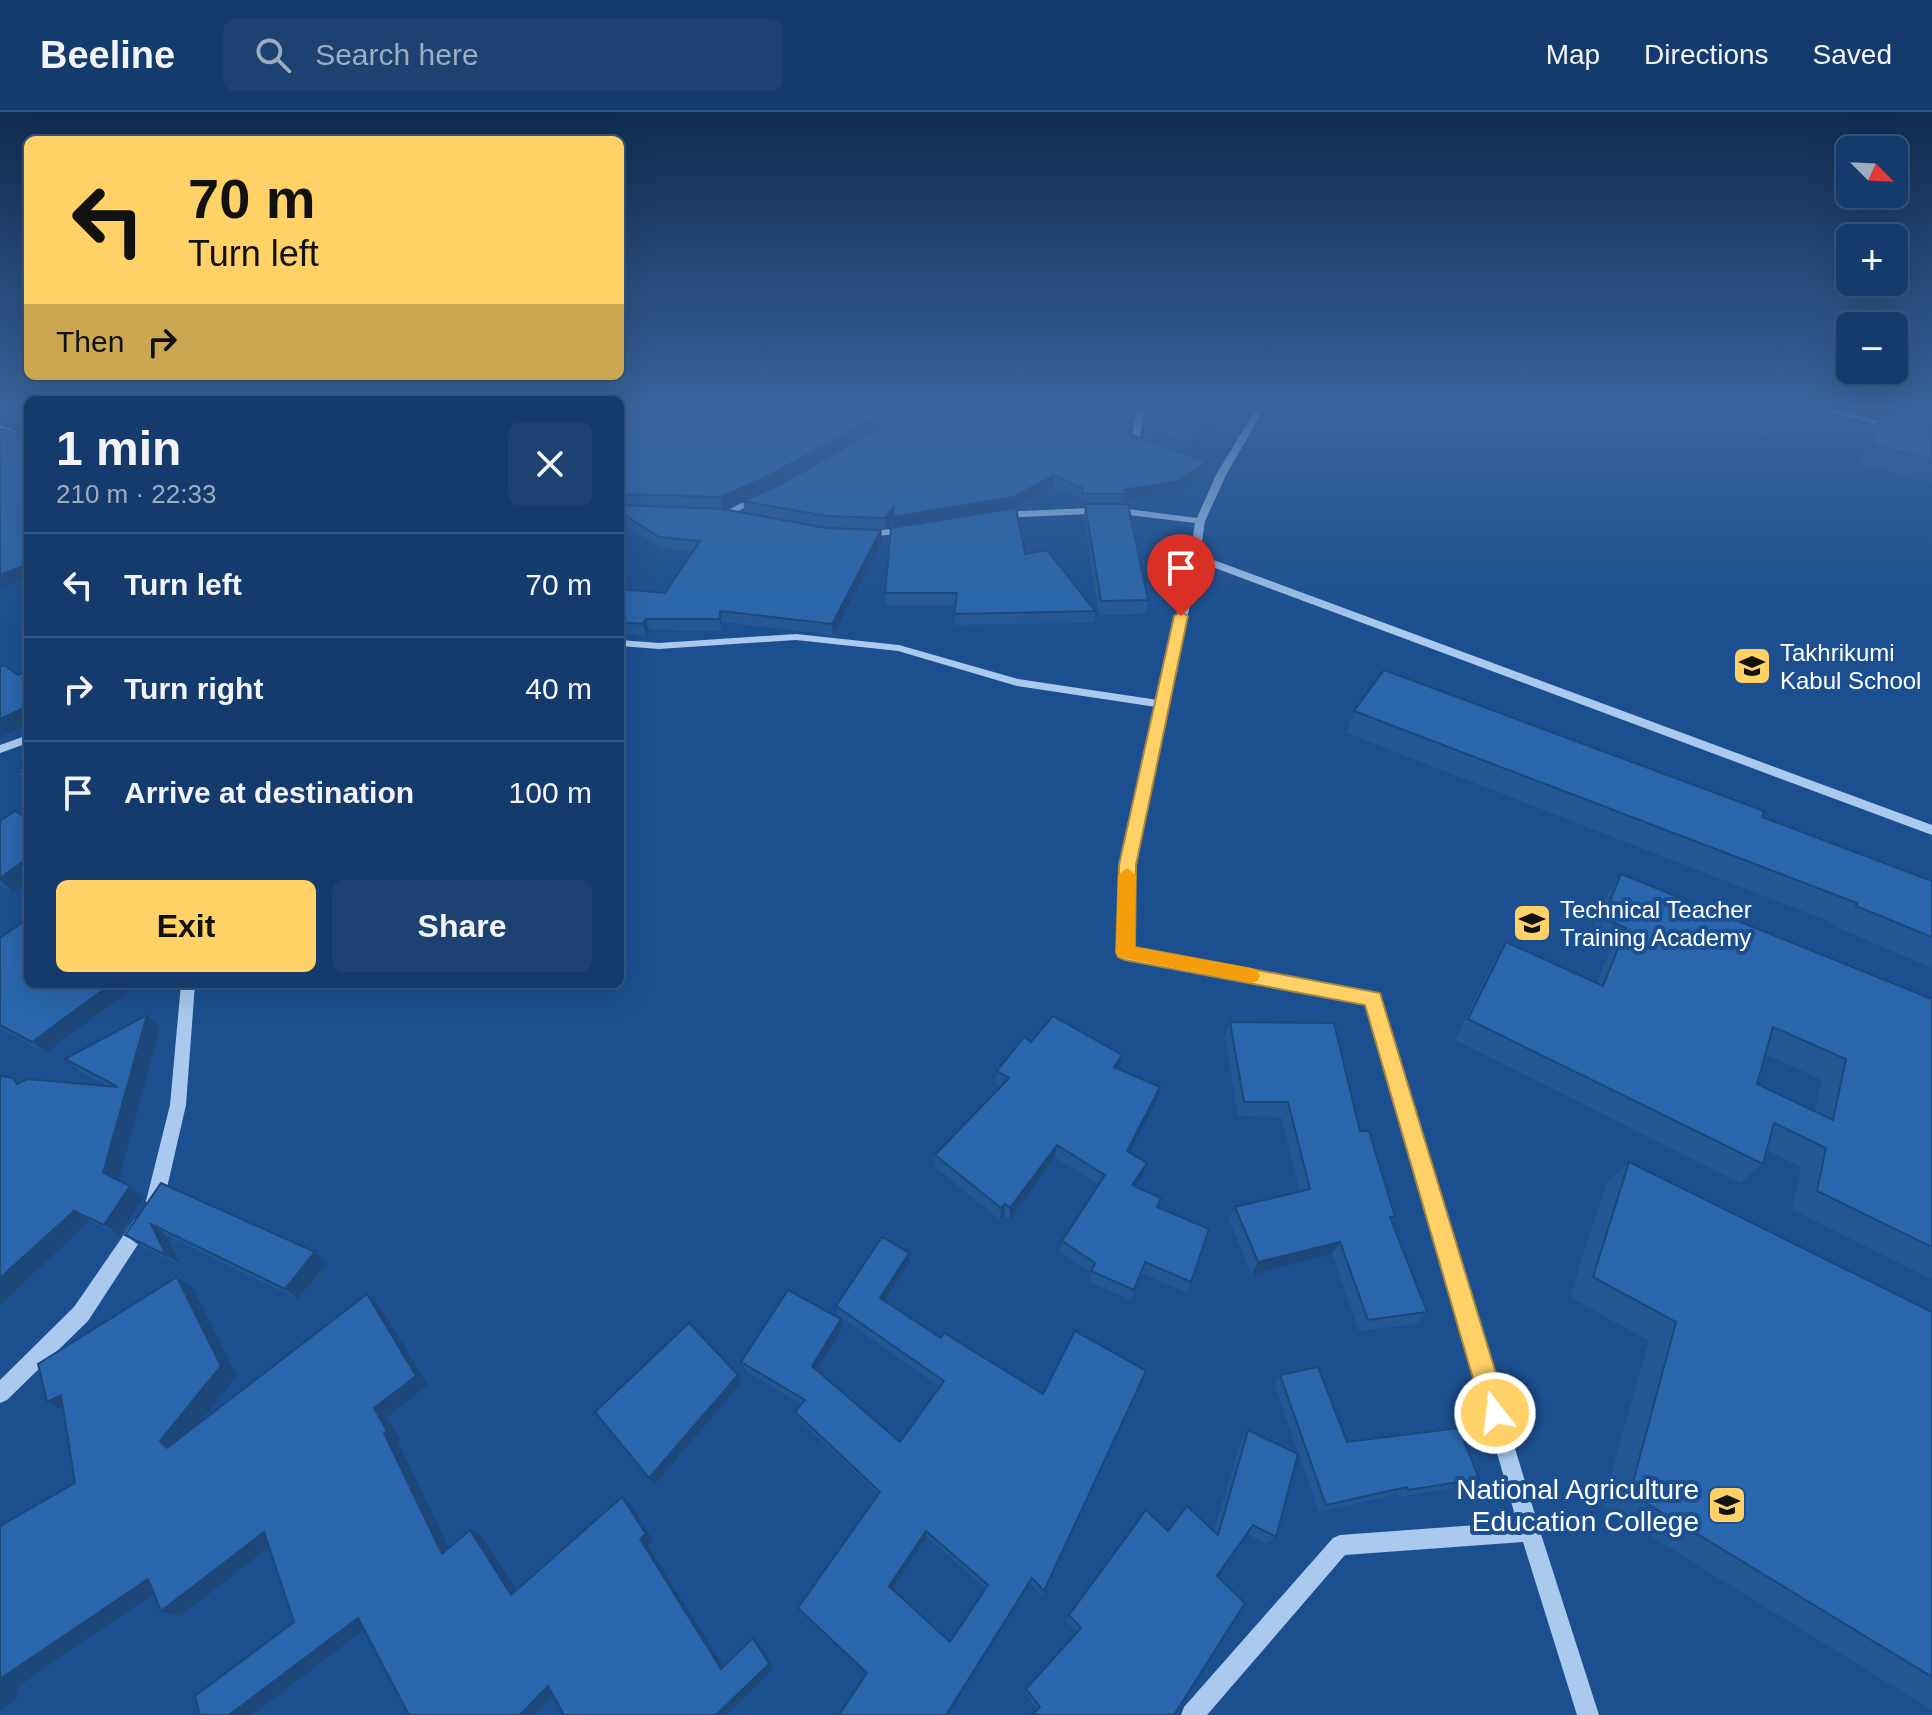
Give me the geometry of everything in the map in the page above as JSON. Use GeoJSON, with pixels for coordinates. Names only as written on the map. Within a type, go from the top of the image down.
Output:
{"type":"FeatureCollection","features":[{"type":"Feature","properties":{"kind":"street"},"geometry":{"type":"LineString","coordinates":[[1219,479],[1200,521],[1195,557],[1160,704],[1128,865],[1125,952],[1373,999],[1530,1531],[1588,1715]]}},
{"type":"Feature","properties":{"kind":"street"},"geometry":{"type":"LineString","coordinates":[[725,514],[774,492]]}},
{"type":"Feature","properties":{"kind":"street"},"geometry":{"type":"LineString","coordinates":[[994,516],[1112,510],[1200,521]]}},
{"type":"Feature","properties":{"kind":"street"},"geometry":{"type":"LineString","coordinates":[[710,513],[740,517]]}},
{"type":"Feature","properties":{"kind":"street"},"geometry":{"type":"LineString","coordinates":[[857,534],[886,535],[917,529]]}},
{"type":"Feature","properties":{"kind":"street"},"geometry":{"type":"LineString","coordinates":[[1195,557],[1932,830]]}},
{"type":"Feature","properties":{"kind":"street"},"geometry":{"type":"LineString","coordinates":[[624,643],[659,646],[796,637],[899,648],[1017,682],[1160,704]]}},
{"type":"Feature","properties":{"kind":"street"},"geometry":{"type":"LineString","coordinates":[[0,749],[24,740]]}},
{"type":"Feature","properties":{"kind":"street"},"geometry":{"type":"LineString","coordinates":[[0,1393],[81,1314],[155,1202],[178,1105],[188,988]]}},
{"type":"Feature","properties":{"kind":"street"},"geometry":{"type":"LineString","coordinates":[[1192,1715],[1340,1545],[1530,1531]]}},
{"type":"Feature","properties":{"kind":"building"},"geometry":{"type":"Polygon","coordinates":[[[0,479],[24,479],[24,566],[0,575],[0,479]]]}},
{"type":"Feature","properties":{"kind":"building"},"geometry":{"type":"Polygon","coordinates":[[[624,479],[762,479],[721,497],[624,494],[624,479]]]}},
{"type":"Feature","properties":{"kind":"building"},"geometry":{"type":"Polygon","coordinates":[[[790,479],[1047,479],[1014,497],[893,517],[894,506],[885,518],[826,516],[743,501],[790,479]]]}},
{"type":"Feature","properties":{"kind":"building"},"geometry":{"type":"Polygon","coordinates":[[[1062,479],[1181,479],[1124,490],[1125,494],[1083,494],[1082,488],[1062,479]]]}},
{"type":"Feature","properties":{"kind":"building"},"geometry":{"type":"Polygon","coordinates":[[[1085,504],[1128,504],[1148,600],[1101,601],[1085,504]]]}},
{"type":"Feature","properties":{"kind":"building"},"geometry":{"type":"Polygon","coordinates":[[[624,505],[723,509],[826,528],[881,530],[832,624],[720,611],[720,619],[646,619],[643,624],[624,622],[624,589],[665,593],[700,541],[659,537],[624,515],[624,505]]]}},
{"type":"Feature","properties":{"kind":"building"},"geometry":{"type":"Polygon","coordinates":[[[1016,508],[1025,554],[1047,550],[1095,611],[954,614],[957,593],[885,593],[891,528],[1016,508]]]}},
{"type":"Feature","properties":{"kind":"building"},"geometry":{"type":"Polygon","coordinates":[[[4,665],[18,675],[24,672],[24,708],[0,719],[0,667],[4,665]]]}},
{"type":"Feature","properties":{"kind":"building"},"geometry":{"type":"Polygon","coordinates":[[[1384,670],[1764,811],[1762,817],[1932,881],[1932,937],[1856,906],[1857,903],[1354,711],[1384,670]]]}},
{"type":"Feature","properties":{"kind":"building"},"geometry":{"type":"Polygon","coordinates":[[[15,811],[24,817],[24,861],[0,878],[0,821],[15,811]]]}},
{"type":"Feature","properties":{"kind":"building"},"geometry":{"type":"Polygon","coordinates":[[[1621,874],[1932,999],[1932,1247],[1817,1191],[1826,1148],[1774,1123],[1763,1164],[1468,1019],[1506,942],[1603,986],[1626,928],[1603,918],[1621,874]],[[1773,1027],[1757,1084],[1833,1120],[1846,1059],[1773,1027]]]}},
{"type":"Feature","properties":{"kind":"building"},"geometry":{"type":"Polygon","coordinates":[[[24,922],[24,988],[106,988],[32,1042],[0,1025],[0,938],[24,922]]]}},
{"type":"Feature","properties":{"kind":"building"},"geometry":{"type":"Polygon","coordinates":[[[147,1015],[103,1173],[130,1186],[104,1225],[74,1211],[0,1278],[0,1076],[13,1078],[17,1084],[27,1079],[118,1087],[65,1059],[147,1015]]]}},
{"type":"Feature","properties":{"kind":"building"},"geometry":{"type":"Polygon","coordinates":[[[1053,1016],[1122,1055],[1114,1067],[1160,1087],[1127,1151],[1147,1163],[1132,1185],[1161,1198],[1157,1207],[1209,1229],[1191,1282],[1145,1262],[1134,1290],[1091,1271],[1095,1263],[1062,1241],[1105,1175],[1057,1145],[1010,1208],[1005,1204],[1001,1208],[935,1155],[1009,1078],[997,1071],[1024,1037],[1031,1042],[1053,1016]]]}},
{"type":"Feature","properties":{"kind":"building"},"geometry":{"type":"Polygon","coordinates":[[[1230,1022],[1334,1023],[1360,1131],[1369,1131],[1395,1217],[1390,1217],[1427,1312],[1368,1320],[1340,1242],[1258,1262],[1235,1207],[1310,1189],[1288,1102],[1244,1102],[1230,1022]]]}},
{"type":"Feature","properties":{"kind":"building"},"geometry":{"type":"Polygon","coordinates":[[[1629,1162],[1932,1312],[1932,1677],[1630,1493],[1676,1322],[1593,1277],[1629,1162]]]}},
{"type":"Feature","properties":{"kind":"building"},"geometry":{"type":"Polygon","coordinates":[[[161,1183],[315,1252],[285,1289],[151,1224],[166,1255],[125,1235],[161,1183]]]}},
{"type":"Feature","properties":{"kind":"building"},"geometry":{"type":"Polygon","coordinates":[[[882,1237],[909,1253],[880,1298],[941,1338],[944,1333],[1043,1394],[1075,1331],[1146,1371],[1044,1591],[1032,1578],[946,1715],[839,1715],[867,1673],[798,1608],[880,1492],[795,1412],[805,1400],[741,1362],[788,1290],[841,1319],[812,1366],[900,1442],[944,1381],[836,1306],[882,1237]],[[926,1531],[889,1586],[950,1642],[988,1585],[926,1531]]]}},
{"type":"Feature","properties":{"kind":"building"},"geometry":{"type":"Polygon","coordinates":[[[177,1277],[221,1366],[160,1441],[167,1448],[367,1294],[416,1376],[374,1408],[442,1554],[470,1530],[511,1595],[622,1497],[646,1534],[640,1539],[721,1669],[753,1638],[769,1664],[716,1715],[564,1715],[548,1686],[520,1715],[409,1715],[358,1618],[229,1715],[200,1715],[195,1696],[294,1622],[264,1532],[161,1611],[148,1579],[0,1679],[0,1526],[75,1483],[61,1395],[47,1402],[38,1364],[177,1277]]]}},
{"type":"Feature","properties":{"kind":"building"},"geometry":{"type":"Polygon","coordinates":[[[689,1323],[738,1375],[649,1478],[595,1412],[689,1323]]]}},
{"type":"Feature","properties":{"kind":"building"},"geometry":{"type":"Polygon","coordinates":[[[1318,1367],[1347,1442],[1459,1428],[1479,1479],[1408,1490],[1407,1487],[1326,1505],[1280,1375],[1318,1367]]]}},
{"type":"Feature","properties":{"kind":"building"},"geometry":{"type":"Polygon","coordinates":[[[1248,1430],[1298,1454],[1276,1537],[1253,1525],[1217,1576],[1245,1603],[1174,1715],[1032,1715],[1040,1707],[1026,1689],[1081,1628],[1069,1615],[1146,1510],[1168,1531],[1187,1506],[1218,1535],[1248,1430]]]}},
{"type":"Feature","properties":{"kind":"slow traffic"},"geometry":{"type":"LineString","coordinates":[[1127,875],[1125,952],[1251,976]]}},
{"type":"Feature","properties":{"kind":"place","name":"Takhrikumi Kabul School"},"geometry":{"type":"Point","coordinates":[1752,666]}},
{"type":"Feature","properties":{"kind":"place","name":"Technical Teacher Training Academy"},"geometry":{"type":"Point","coordinates":[1532,923]}},
{"type":"Feature","properties":{"kind":"place","name":"National Agriculture Education College"},"geometry":{"type":"Point","coordinates":[1727,1505]}},
{"type":"Feature","properties":{"kind":"route"},"geometry":{"type":"LineString","coordinates":[[1181,616],[1128,865],[1125,952],[1373,999],[1495,1413]]}}]}
